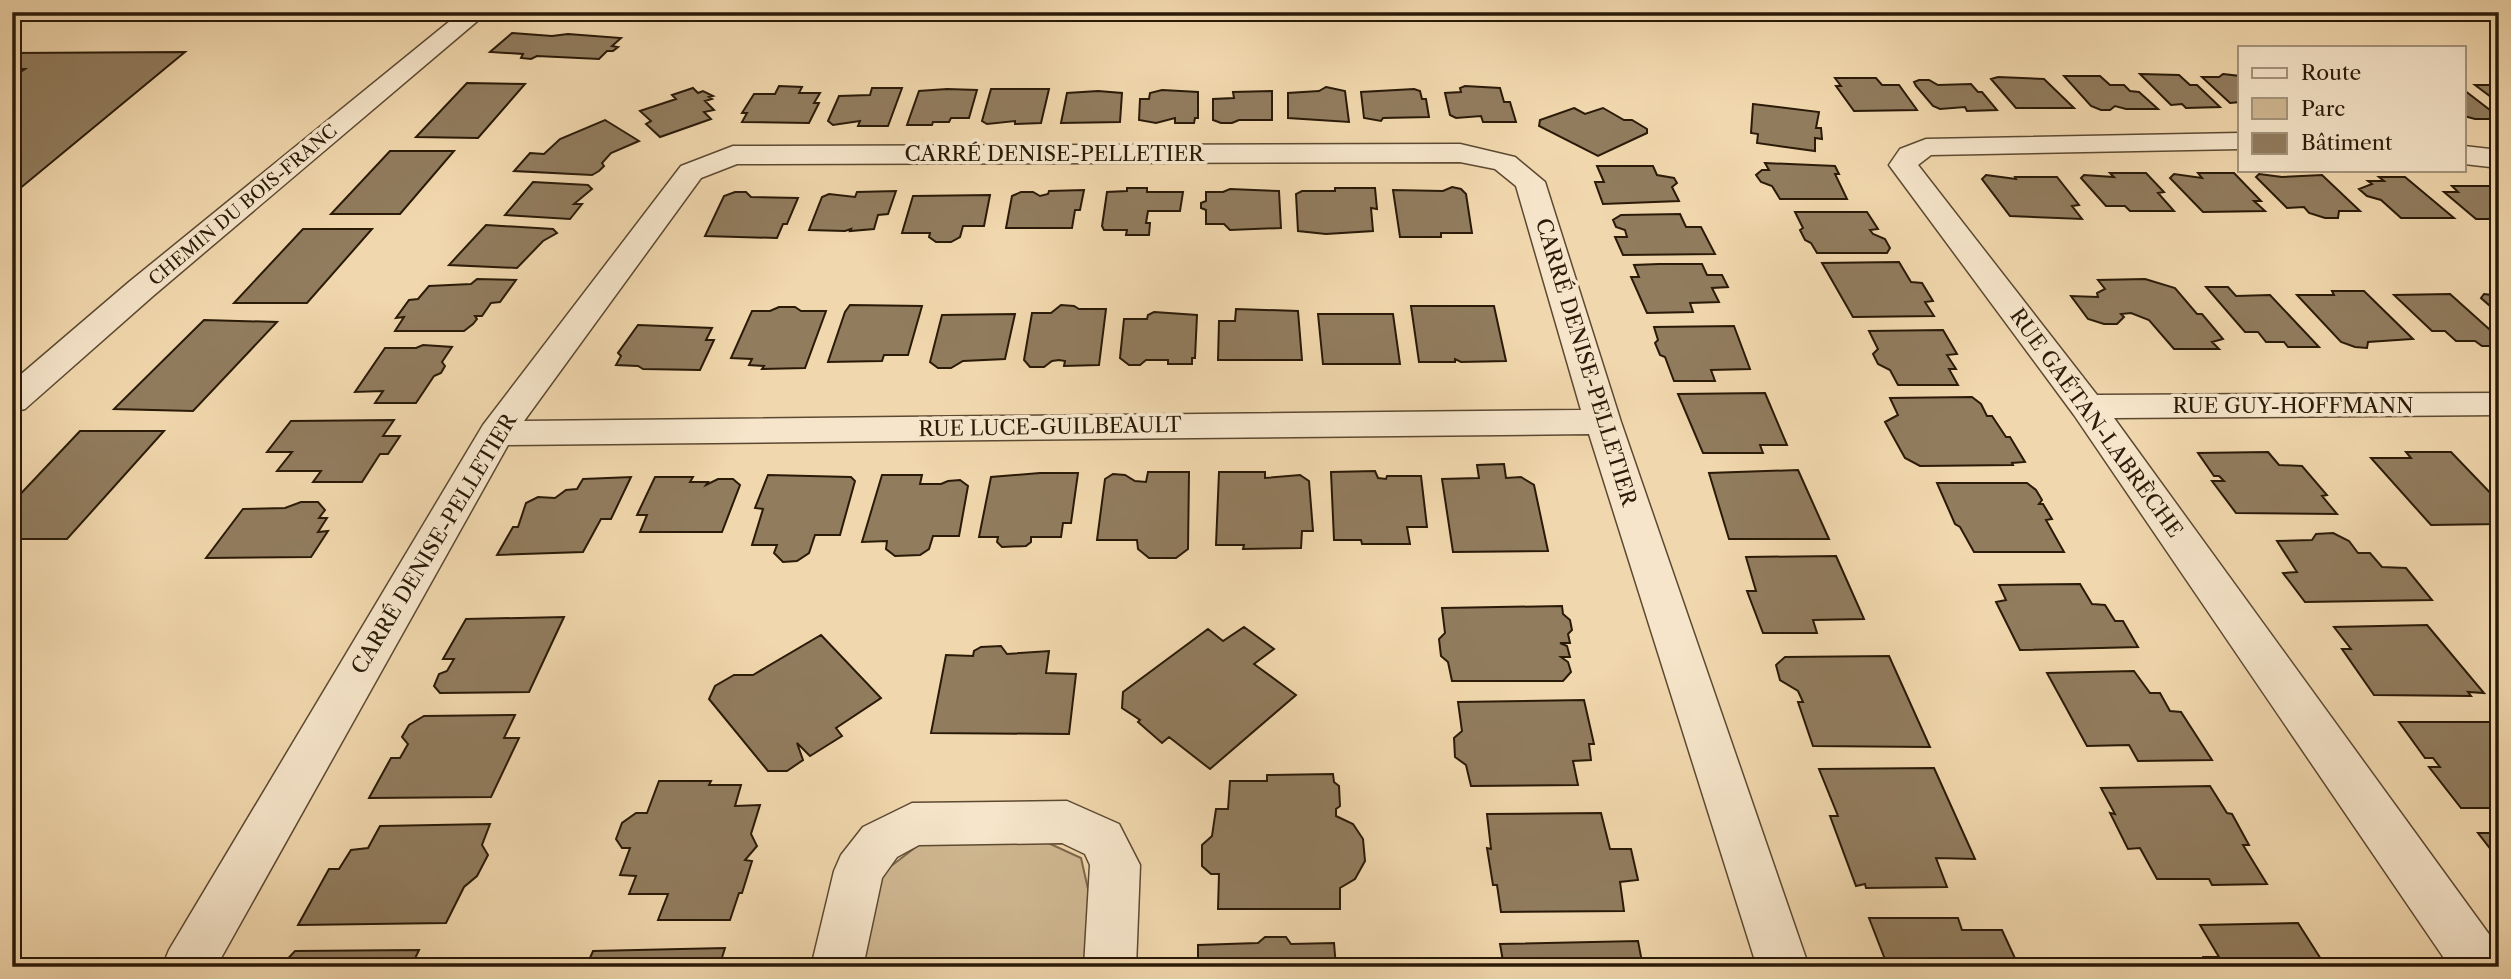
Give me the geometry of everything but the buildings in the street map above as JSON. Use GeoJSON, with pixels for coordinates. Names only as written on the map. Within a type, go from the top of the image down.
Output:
{"type":"FeatureCollection","features":[{"type":"Feature","properties":{"kind":"street"},"geometry":{"type":"LineString","coordinates":[[12,13],[74,12]]}},
{"type":"Feature","properties":{"kind":"street","name":"CHEMIN DU BOIS-FRANC"},"geometry":{"type":"LineString","coordinates":[[12,401],[141,289],[476,12]]}},
{"type":"Feature","properties":{"kind":"street","name":"RUE GAÉTAN-LABRÈCHE"},"geometry":{"type":"LineString","coordinates":[[2238,141],[1926,147],[1910,155],[1903,165],[2087,407],[2481,967]]}},
{"type":"Feature","properties":{"kind":"street","name":"CARRÉ DENISE-PELLETIER"},"geometry":{"type":"LineString","coordinates":[[188,967],[496,433],[691,172],[733,155],[1460,153],[1505,163],[1530,182],[1603,422],[1783,967]]}},
{"type":"Feature","properties":{"kind":"street"},"geometry":{"type":"LineString","coordinates":[[2466,155],[2499,159]]}},
{"type":"Feature","properties":{"kind":"street","name":"RUE GUY-HOFFMANN"},"geometry":{"type":"LineString","coordinates":[[2087,407],[2499,404]]}},
{"type":"Feature","properties":{"kind":"street","name":"RUE LUCE-GUILBEAULT"},"geometry":{"type":"LineString","coordinates":[[496,433],[1603,422]]}},
{"type":"Feature","properties":{"kind":"street"},"geometry":{"type":"LineString","coordinates":[[837,967],[859,871],[880,842],[912,824],[1067,822],[1102,839],[1115,865],[1110,967]]}},
{"type":"Feature","properties":{"kind":"green space"},"geometry":{"type":"Polygon","coordinates":[[[925,840],[1044,841],[1081,858],[1093,911],[1087,967],[860,967],[882,873],[925,840]]]}}]}
